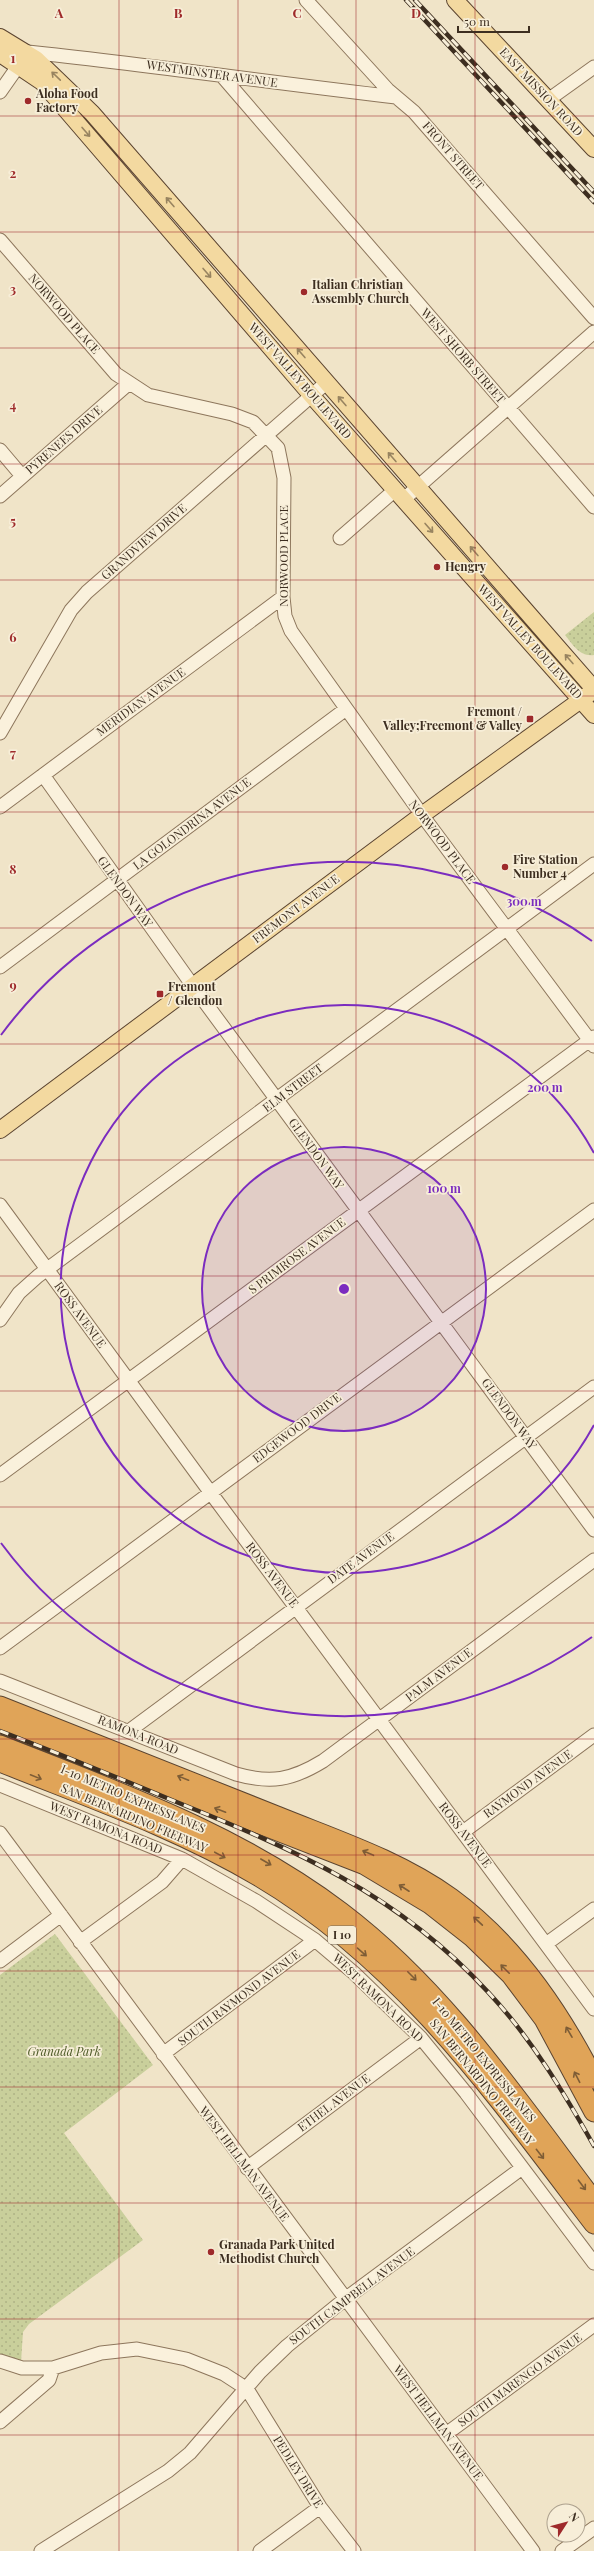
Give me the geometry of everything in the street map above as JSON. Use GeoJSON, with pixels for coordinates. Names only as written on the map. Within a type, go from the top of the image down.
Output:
{"type":"FeatureCollection","features":[{"type":"Feature","properties":{"kind":"highway"},"geometry":{"type":"LineString","coordinates":[[0,1706],[369,1853],[429,1884],[474,1917],[523,1968],[564,2022],[594,2079]]}},
{"type":"Feature","properties":{"kind":"highway","name":"I-10 METRO EXPRESSLANES"},"geometry":{"type":"LineString","coordinates":[[0,1723],[365,1866],[430,1904],[472,1937],[511,1975],[544,2019],[594,2112]]}},
{"type":"Feature","properties":{"kind":"highway","name":"I-10 METRO EXPRESSLANES"},"geometry":{"type":"LineString","coordinates":[[0,1745],[130,1795],[212,1833],[269,1864],[340,1912],[395,1959],[435,1997],[474,2043],[594,2201]]}},
{"type":"Feature","properties":{"kind":"highway","name":"SAN BERNARDINO FREEWAY"},"geometry":{"type":"LineString","coordinates":[[0,1762],[187,1838],[248,1871],[291,1898],[341,1934],[380,1968],[445,2033],[594,2224]]}},
{"type":"Feature","properties":{"kind":"highway"},"geometry":{"type":"LineString","coordinates":[[291,1898],[340,1912]]}},
{"type":"Feature","properties":{"kind":"main road","name":"EAST MISSION ROAD"},"geometry":{"type":"LineString","coordinates":[[455,0],[594,149]]}},
{"type":"Feature","properties":{"kind":"main road","name":"WEST VALLEY BOULEVARD"},"geometry":{"type":"LineString","coordinates":[[0,37],[23,58],[312,396],[400,495],[590,693]]}},
{"type":"Feature","properties":{"kind":"main road","name":"WEST VALLEY BOULEVARD"},"geometry":{"type":"LineString","coordinates":[[0,54],[23,58],[56,76],[92,113],[417,487],[590,693],[594,715]]}},
{"type":"Feature","properties":{"kind":"main road"},"geometry":{"type":"LineString","coordinates":[[160,219],[171,221],[178,225],[198,248],[207,245]]}},
{"type":"Feature","properties":{"kind":"main road","name":"FREMONT AVENUE"},"geometry":{"type":"LineString","coordinates":[[0,1130],[422,815],[590,693]]}},
{"type":"Feature","properties":{"kind":"street","name":"FRONT STREET"},"geometry":{"type":"LineString","coordinates":[[306,0],[396,97],[414,112],[594,318]]}},
{"type":"Feature","properties":{"kind":"street","name":"WESTMINSTER AVENUE"},"geometry":{"type":"LineString","coordinates":[[23,58],[107,60],[223,77],[396,97]]}},
{"type":"Feature","properties":{"kind":"street"},"geometry":{"type":"LineString","coordinates":[[0,92],[23,58]]}},
{"type":"Feature","properties":{"kind":"street"},"geometry":{"type":"LineString","coordinates":[[548,100],[594,67]]}},
{"type":"Feature","properties":{"kind":"street","name":"WEST SHORB STREET"},"geometry":{"type":"LineString","coordinates":[[223,77],[594,507]]}},
{"type":"Feature","properties":{"kind":"street","name":"NORWOOD PLACE"},"geometry":{"type":"LineString","coordinates":[[0,240],[116,374],[128,384],[148,395],[160,399],[232,414],[253,422],[278,448],[284,478],[283,597],[285,616],[291,631],[422,815],[506,929],[592,1041]]}},
{"type":"Feature","properties":{"kind":"street"},"geometry":{"type":"LineString","coordinates":[[340,538],[400,495],[417,487],[594,332]]}},
{"type":"Feature","properties":{"kind":"street","name":"GRANDVIEW DRIVE"},"geometry":{"type":"LineString","coordinates":[[0,733],[71,610],[86,592],[326,383]]}},
{"type":"Feature","properties":{"kind":"street","name":"PYRENEES DRIVE"},"geometry":{"type":"LineString","coordinates":[[0,496],[128,384]]}},
{"type":"Feature","properties":{"kind":"street"},"geometry":{"type":"LineString","coordinates":[[0,450],[22,476]]}},
{"type":"Feature","properties":{"kind":"street","name":"MERIDIAN AVENUE"},"geometry":{"type":"LineString","coordinates":[[0,807],[283,597]]}},
{"type":"Feature","properties":{"kind":"street","name":"LA GOLONDRINA AVENUE"},"geometry":{"type":"LineString","coordinates":[[0,967],[346,710]]}},
{"type":"Feature","properties":{"kind":"street","name":"GLENDON WAY"},"geometry":{"type":"LineString","coordinates":[[43,775],[276,1100],[594,1530]]}},
{"type":"Feature","properties":{"kind":"street","name":"ELM STREET"},"geometry":{"type":"LineString","coordinates":[[0,1320],[19,1293],[47,1270],[594,864]]}},
{"type":"Feature","properties":{"kind":"street","name":"S PRIMROSE AVENUE"},"geometry":{"type":"LineString","coordinates":[[0,1475],[358,1211],[592,1041]]}},
{"type":"Feature","properties":{"kind":"street","name":"ROSS AVENUE"},"geometry":{"type":"LineString","coordinates":[[0,1205],[128,1381],[546,1944]]}},
{"type":"Feature","properties":{"kind":"street","name":"EDGEWOOD DRIVE"},"geometry":{"type":"LineString","coordinates":[[0,1648],[594,1210]]}},
{"type":"Feature","properties":{"kind":"street","name":"DATE AVENUE"},"geometry":{"type":"LineString","coordinates":[[129,1731],[594,1386]]}},
{"type":"Feature","properties":{"kind":"street","name":"PALM AVENUE"},"geometry":{"type":"LineString","coordinates":[[278,1780],[297,1776],[309,1769],[594,1560]]}},
{"type":"Feature","properties":{"kind":"street","name":"RAMONA ROAD"},"geometry":{"type":"LineString","coordinates":[[0,1681],[236,1774],[256,1780],[278,1780]]}},
{"type":"Feature","properties":{"kind":"street","name":"RAYMOND AVENUE"},"geometry":{"type":"LineString","coordinates":[[463,1832],[594,1735]]}},
{"type":"Feature","properties":{"kind":"street","name":"WEST RAMONA ROAD"},"geometry":{"type":"LineString","coordinates":[[0,1785],[182,1859],[256,1901],[315,1940],[354,1973],[422,2038],[594,2263]]}},
{"type":"Feature","properties":{"kind":"street","name":"WEST HELLMAN AVENUE"},"geometry":{"type":"LineString","coordinates":[[0,1833],[247,2168],[533,2551]]}},
{"type":"Feature","properties":{"kind":"street"},"geometry":{"type":"LineString","coordinates":[[80,1942],[162,1882],[182,1859]]}},
{"type":"Feature","properties":{"kind":"street"},"geometry":{"type":"LineString","coordinates":[[594,1909],[546,1944],[594,2009]]}},
{"type":"Feature","properties":{"kind":"street"},"geometry":{"type":"LineString","coordinates":[[0,1961],[61,1915]]}},
{"type":"Feature","properties":{"kind":"street","name":"SOUTH RAYMOND AVENUE"},"geometry":{"type":"LineString","coordinates":[[163,2054],[315,1940]]}},
{"type":"Feature","properties":{"kind":"street","name":"ETHEL AVENUE"},"geometry":{"type":"LineString","coordinates":[[247,2168],[422,2038]]}},
{"type":"Feature","properties":{"kind":"street","name":"SOUTH CAMPBELL AVENUE"},"geometry":{"type":"LineString","coordinates":[[41,2551],[168,2471],[190,2453],[247,2389],[260,2372],[287,2346],[345,2299],[522,2168]]}},
{"type":"Feature","properties":{"kind":"street","name":"SOUTH MARENGO AVENUE"},"geometry":{"type":"LineString","coordinates":[[446,2434],[594,2326]]}},
{"type":"Feature","properties":{"kind":"street"},"geometry":{"type":"LineString","coordinates":[[0,2361],[22,2368],[53,2368],[101,2353],[137,2349],[186,2359],[210,2367],[247,2389]]}},
{"type":"Feature","properties":{"kind":"street"},"geometry":{"type":"LineString","coordinates":[[0,2422],[49,2380],[53,2368]]}},
{"type":"Feature","properties":{"kind":"street","name":"PEDLEY DRIVE"},"geometry":{"type":"LineString","coordinates":[[247,2389],[320,2507],[354,2551]]}},
{"type":"Feature","properties":{"kind":"street"},"geometry":{"type":"LineString","coordinates":[[260,2551],[320,2507]]}},
{"type":"Feature","properties":{"kind":"street"},"geometry":{"type":"LineString","coordinates":[[562,2551],[594,2528]]}},
{"type":"Feature","properties":{"kind":"green space"},"geometry":{"type":"Polygon","coordinates":[[[594,612],[594,655],[589,655],[577,650],[565,635],[594,612]]]}},
{"type":"Feature","properties":{"kind":"green space","name":"Granada Park"},"geometry":{"type":"Polygon","coordinates":[[[55,1934],[153,2065],[64,2133],[143,2240],[29,2324],[23,2332],[21,2362],[0,2356],[0,1975],[55,1934]]]}},
{"type":"Feature","properties":{"kind":"railway"},"geometry":{"type":"LineString","coordinates":[[406,0],[594,202]]}},
{"type":"Feature","properties":{"kind":"railway"},"geometry":{"type":"LineString","coordinates":[[415,0],[594,192]]}},
{"type":"Feature","properties":{"kind":"railway"},"geometry":{"type":"LineString","coordinates":[[0,1731],[109,1774],[261,1838],[303,1857],[381,1901],[418,1927],[453,1957],[504,2010],[546,2066],[594,2146]]}},
{"type":"Feature","properties":{"kind":"place","name":"Aloha Food Factory"},"geometry":{"type":"Point","coordinates":[28,101]}},
{"type":"Feature","properties":{"kind":"place","name":"Italian Christian Assembly Church"},"geometry":{"type":"Point","coordinates":[304,292]}},
{"type":"Feature","properties":{"kind":"place","name":"Hengry"},"geometry":{"type":"Point","coordinates":[437,567]}},
{"type":"Feature","properties":{"kind":"place","name":"Fremont / Valley;Freemont & Valley"},"geometry":{"type":"Point","coordinates":[530,719]}},
{"type":"Feature","properties":{"kind":"place","name":"Fire Station Number 4"},"geometry":{"type":"Point","coordinates":[505,867]}},
{"type":"Feature","properties":{"kind":"place","name":"Fremont / Glendon"},"geometry":{"type":"Point","coordinates":[160,994]}},
{"type":"Feature","properties":{"kind":"place","name":"Granada Park United Methodist Church"},"geometry":{"type":"Point","coordinates":[211,2252]}}]}
